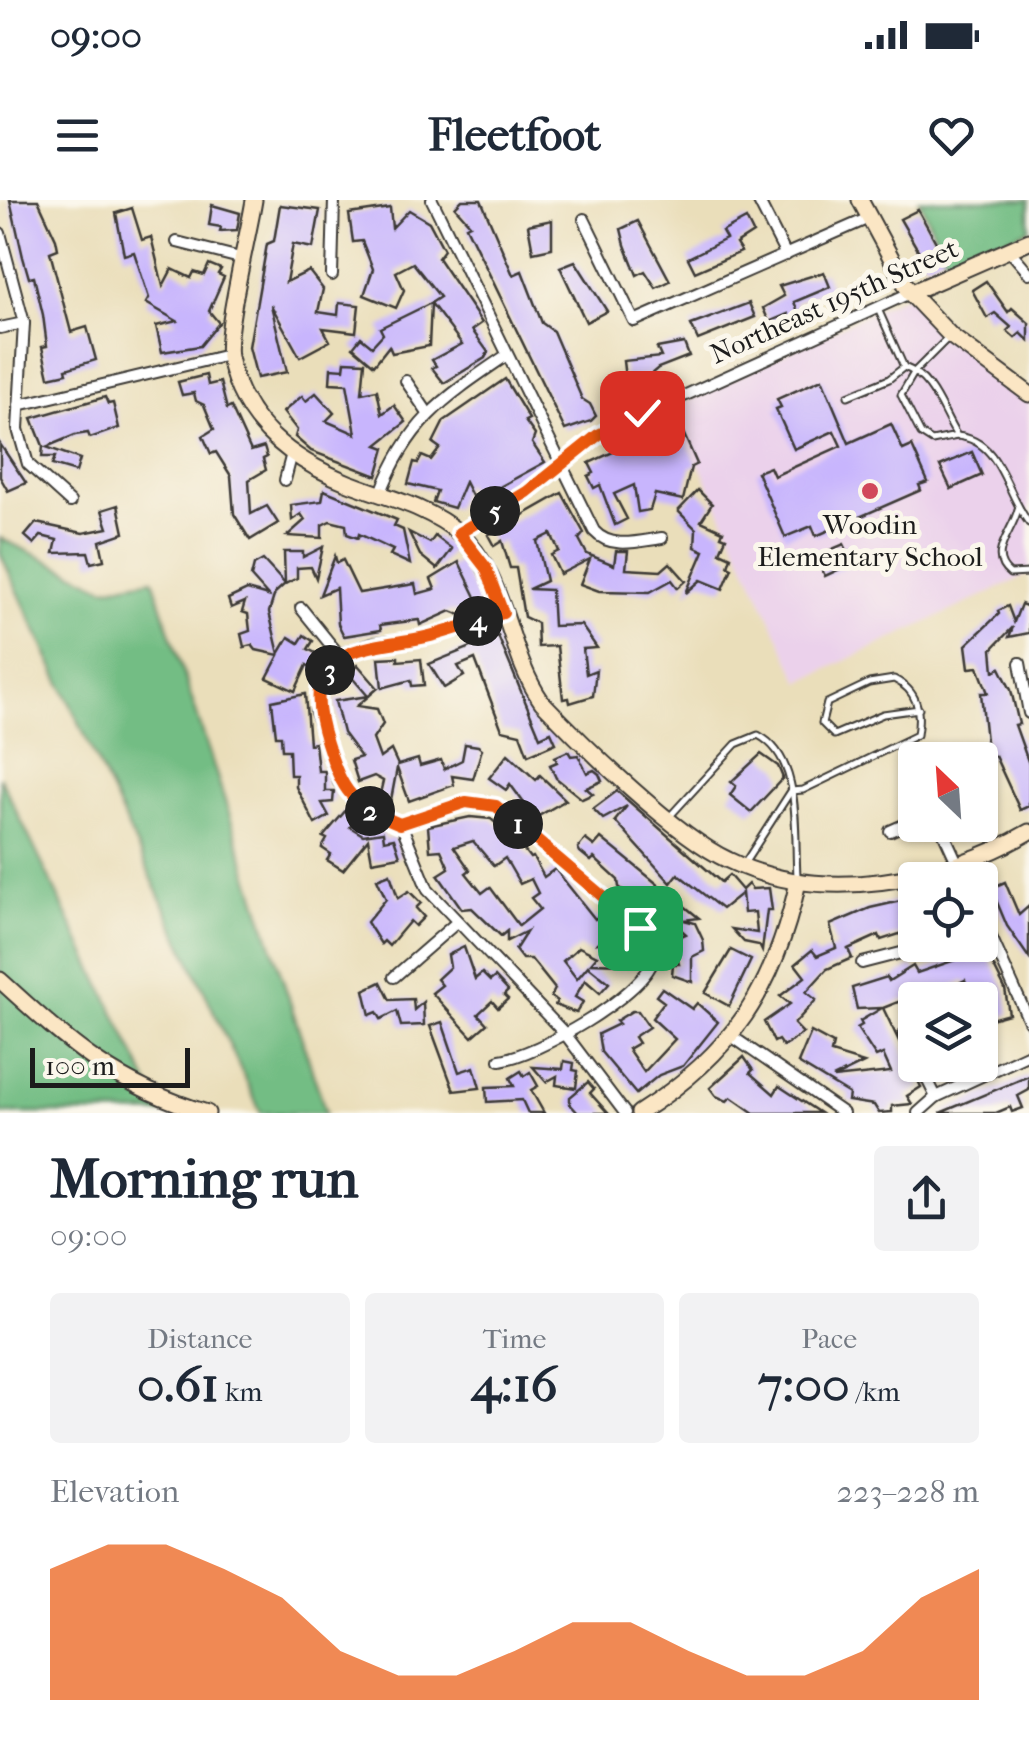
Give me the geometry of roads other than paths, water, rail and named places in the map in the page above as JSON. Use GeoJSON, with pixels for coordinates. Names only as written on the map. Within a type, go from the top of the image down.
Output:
{"type":"FeatureCollection","features":[{"type":"Feature","properties":{"kind":"street"},"geometry":{"type":"LineString","coordinates":[[254,200],[228,355],[255,416],[292,457],[436,518],[459,533],[486,568],[542,702],[706,848],[742,866],[798,882],[878,882],[898,877]]}},
{"type":"Feature","properties":{"kind":"street"},"geometry":{"type":"LineString","coordinates":[[332,275],[334,200]]}},
{"type":"Feature","properties":{"kind":"street"},"geometry":{"type":"LineString","coordinates":[[432,200],[561,467],[602,540],[618,543],[662,538]]}},
{"type":"Feature","properties":{"kind":"street"},"geometry":{"type":"LineString","coordinates":[[758,200],[786,254]]}},
{"type":"Feature","properties":{"kind":"street"},"geometry":{"type":"LineString","coordinates":[[860,200],[910,293],[951,336],[1029,394]]}},
{"type":"Feature","properties":{"kind":"street"},"geometry":{"type":"LineString","coordinates":[[584,219],[634,321],[869,218]]}},
{"type":"Feature","properties":{"kind":"street"},"geometry":{"type":"LineString","coordinates":[[0,233],[24,323],[18,430],[28,464],[70,502]]}},
{"type":"Feature","properties":{"kind":"street","name":"Northeast 195th Street"},"geometry":{"type":"LineString","coordinates":[[459,533],[561,467],[598,435],[1029,241]]}},
{"type":"Feature","properties":{"kind":"street"},"geometry":{"type":"LineString","coordinates":[[177,242],[246,259]]}},
{"type":"Feature","properties":{"kind":"street"},"geometry":{"type":"LineString","coordinates":[[1009,250],[1029,273]]}},
{"type":"Feature","properties":{"kind":"street"},"geometry":{"type":"LineString","coordinates":[[0,328],[24,323]]}},
{"type":"Feature","properties":{"kind":"street"},"geometry":{"type":"LineString","coordinates":[[19,404],[228,355]]}},
{"type":"Feature","properties":{"kind":"street"},"geometry":{"type":"LineString","coordinates":[[380,495],[395,457],[428,412],[508,355]]}},
{"type":"Feature","properties":{"kind":"street"},"geometry":{"type":"LineString","coordinates":[[406,381],[428,412]]}},
{"type":"Feature","properties":{"kind":"street"},"geometry":{"type":"LineString","coordinates":[[285,480],[292,457]]}},
{"type":"Feature","properties":{"kind":"street"},"geometry":{"type":"LineString","coordinates":[[301,608],[339,655]]}},
{"type":"Feature","properties":{"kind":"street"},"geometry":{"type":"LineString","coordinates":[[503,613],[423,638],[372,643],[339,655],[325,677],[316,712],[340,782],[361,806],[400,824],[428,890],[566,1035],[624,1113]]}},
{"type":"Feature","properties":{"kind":"street"},"geometry":{"type":"LineString","coordinates":[[1020,663],[1029,712]]}},
{"type":"Feature","properties":{"kind":"street"},"geometry":{"type":"LineString","coordinates":[[400,824],[466,802],[496,806],[640,928],[653,960],[640,980],[566,1035],[525,1056],[500,1060]]}},
{"type":"Feature","properties":{"kind":"street"},"geometry":{"type":"LineString","coordinates":[[890,831],[898,827]]}},
{"type":"Feature","properties":{"kind":"street"},"geometry":{"type":"LineString","coordinates":[[962,862],[1029,832]]}},
{"type":"Feature","properties":{"kind":"street"},"geometry":{"type":"LineString","coordinates":[[639,1113],[672,1092],[730,1035],[769,980],[798,882]]}},
{"type":"Feature","properties":{"kind":"street"},"geometry":{"type":"LineString","coordinates":[[394,977],[456,922]]}},
{"type":"Feature","properties":{"kind":"street"},"geometry":{"type":"LineString","coordinates":[[862,963],[898,954]]}},
{"type":"Feature","properties":{"kind":"street"},"geometry":{"type":"LineString","coordinates":[[998,960],[1029,1021]]}},
{"type":"Feature","properties":{"kind":"street"},"geometry":{"type":"LineString","coordinates":[[0,980],[96,1064],[162,1100],[207,1113]]}},
{"type":"Feature","properties":{"kind":"street"},"geometry":{"type":"LineString","coordinates":[[730,1035],[843,1113]]}},
{"type":"Feature","properties":{"kind":"street"},"geometry":{"type":"LineString","coordinates":[[918,1113],[936,1097],[1029,1054]]}},
{"type":"Feature","properties":{"kind":"street"},"geometry":{"type":"LineString","coordinates":[[928,1082],[936,1097]]}},
{"type":"Feature","properties":{"kind":"lane"},"geometry":{"type":"LineString","coordinates":[[878,309],[904,367],[915,371],[932,387],[957,436]]}},
{"type":"Feature","properties":{"kind":"lane"},"geometry":{"type":"LineString","coordinates":[[951,336],[915,371],[901,395],[922,434],[932,441],[957,436],[972,438],[990,450],[1018,509],[1029,523]]}},
{"type":"Feature","properties":{"kind":"lane"},"geometry":{"type":"LineString","coordinates":[[848,396],[889,379],[904,367]]}},
{"type":"Feature","properties":{"kind":"lane"},"geometry":{"type":"LineString","coordinates":[[889,379],[906,388]]}},
{"type":"Feature","properties":{"kind":"lane"},"geometry":{"type":"LineString","coordinates":[[1018,509],[1013,530],[998,551],[1000,562],[1010,574],[1029,574]]}},
{"type":"Feature","properties":{"kind":"lane"},"geometry":{"type":"LineString","coordinates":[[790,791],[803,790],[917,735],[919,709],[913,691],[903,684],[881,678],[827,703],[822,723],[834,735],[883,714],[919,709]]}},
{"type":"Feature","properties":{"kind":"lane"},"geometry":{"type":"LineString","coordinates":[[669,818],[736,744],[751,735],[774,746],[789,775],[798,882]]}},
{"type":"Feature","properties":{"kind":"lane"},"geometry":{"type":"LineString","coordinates":[[742,866],[790,791]]}},
{"type":"Feature","properties":{"kind":"place","name":"Woodin Elementary School"},"geometry":{"type":"Point","coordinates":[870,491]}}]}
